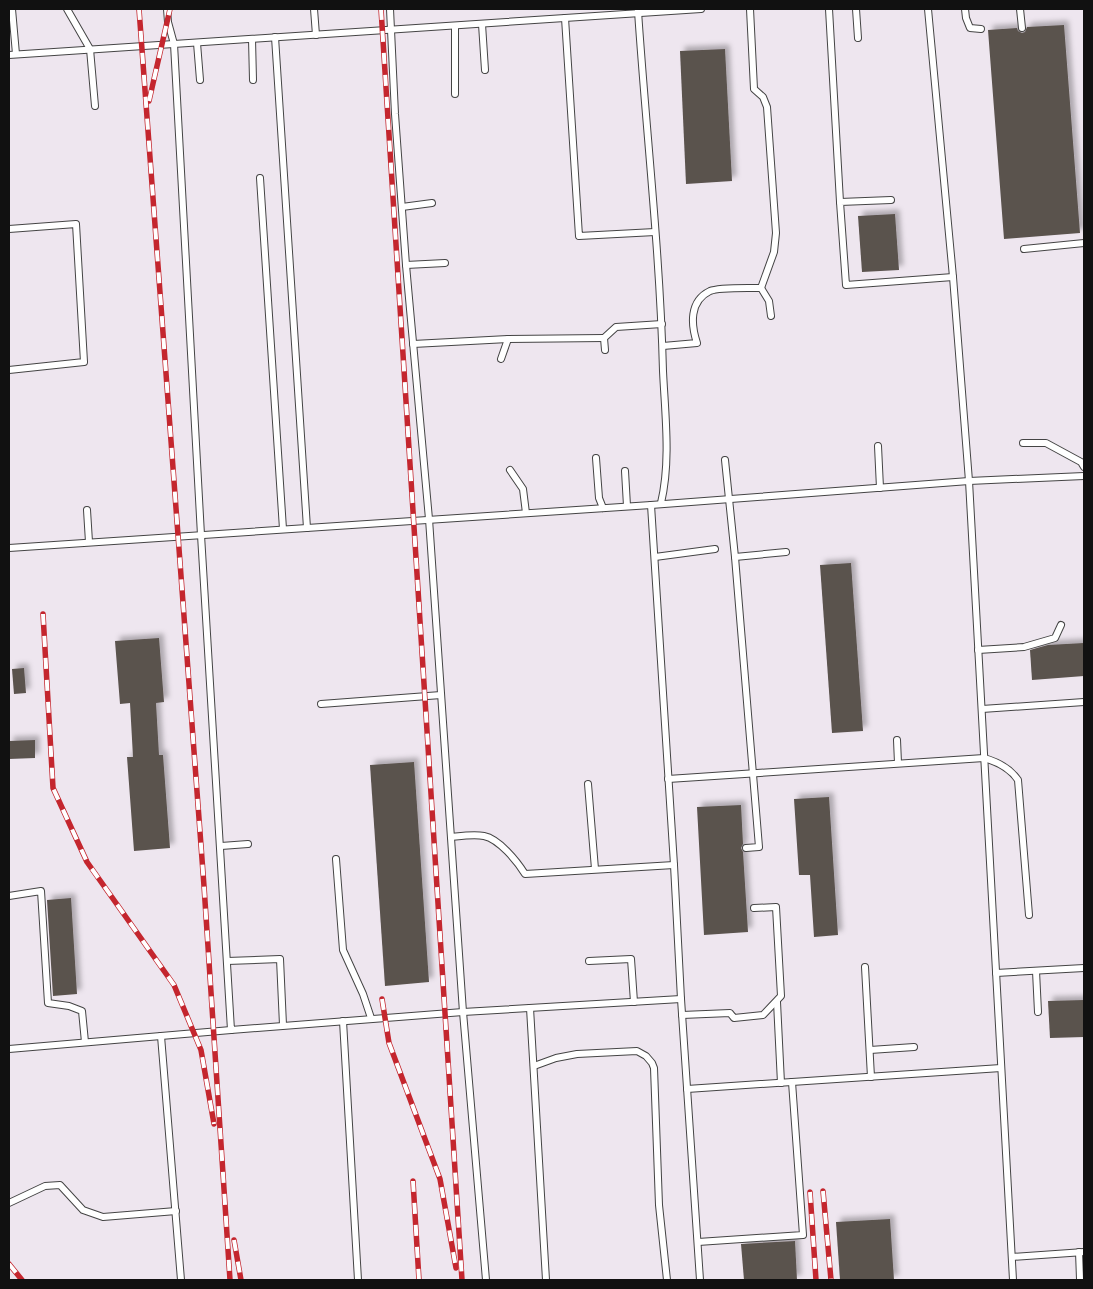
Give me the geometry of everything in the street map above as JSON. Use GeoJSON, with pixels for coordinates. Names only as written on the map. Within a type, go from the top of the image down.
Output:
{"type":"FeatureCollection","features":[{"type":"Feature","properties":{"kind":"lane"},"geometry":{"type":"LineString","coordinates":[[12,9],[12,55],[455,26],[638,11],[701,9]]}},
{"type":"Feature","properties":{"kind":"lane"},"geometry":{"type":"LineString","coordinates":[[67,9],[90,50],[95,106]]}},
{"type":"Feature","properties":{"kind":"lane"},"geometry":{"type":"LineString","coordinates":[[169,9],[168,22],[174,44],[231,1030]]}},
{"type":"Feature","properties":{"kind":"lane"},"geometry":{"type":"LineString","coordinates":[[314,9],[316,35]]}},
{"type":"Feature","properties":{"kind":"lane"},"geometry":{"type":"LineString","coordinates":[[390,9],[406,265],[429,519],[463,1012],[486,1280]]}},
{"type":"Feature","properties":{"kind":"lane"},"geometry":{"type":"LineString","coordinates":[[750,9],[754,89],[763,98],[767,107],[776,233],[774,252],[761,288]]}},
{"type":"Feature","properties":{"kind":"lane"},"geometry":{"type":"LineString","coordinates":[[829,9],[846,285],[953,277]]}},
{"type":"Feature","properties":{"kind":"lane"},"geometry":{"type":"LineString","coordinates":[[856,9],[858,38]]}},
{"type":"Feature","properties":{"kind":"lane"},"geometry":{"type":"LineString","coordinates":[[928,9],[953,277],[969,481],[1013,1280]]}},
{"type":"Feature","properties":{"kind":"lane"},"geometry":{"type":"LineString","coordinates":[[965,9],[970,28],[981,29]]}},
{"type":"Feature","properties":{"kind":"lane"},"geometry":{"type":"LineString","coordinates":[[1020,9],[1022,28]]}},
{"type":"Feature","properties":{"kind":"lane"},"geometry":{"type":"LineString","coordinates":[[638,11],[662,324],[666,462],[665,487],[661,503]]}},
{"type":"Feature","properties":{"kind":"lane"},"geometry":{"type":"LineString","coordinates":[[565,18],[579,236],[655,232]]}},
{"type":"Feature","properties":{"kind":"lane"},"geometry":{"type":"LineString","coordinates":[[482,24],[485,70]]}},
{"type":"Feature","properties":{"kind":"lane"},"geometry":{"type":"LineString","coordinates":[[455,26],[455,94]]}},
{"type":"Feature","properties":{"kind":"lane"},"geometry":{"type":"LineString","coordinates":[[275,37],[307,528]]}},
{"type":"Feature","properties":{"kind":"lane"},"geometry":{"type":"LineString","coordinates":[[252,39],[253,80]]}},
{"type":"Feature","properties":{"kind":"lane"},"geometry":{"type":"LineString","coordinates":[[197,43],[200,80]]}},
{"type":"Feature","properties":{"kind":"lane"},"geometry":{"type":"LineString","coordinates":[[260,178],[283,529]]}},
{"type":"Feature","properties":{"kind":"lane"},"geometry":{"type":"LineString","coordinates":[[840,202],[891,200]]}},
{"type":"Feature","properties":{"kind":"lane"},"geometry":{"type":"LineString","coordinates":[[402,207],[432,203]]}},
{"type":"Feature","properties":{"kind":"lane"},"geometry":{"type":"LineString","coordinates":[[9,229],[76,224],[84,362],[9,370]]}},
{"type":"Feature","properties":{"kind":"lane"},"geometry":{"type":"LineString","coordinates":[[1024,248],[1084,243]]}},
{"type":"Feature","properties":{"kind":"lane"},"geometry":{"type":"LineString","coordinates":[[406,265],[445,263]]}},
{"type":"Feature","properties":{"kind":"lane"},"geometry":{"type":"LineString","coordinates":[[761,288],[769,301],[771,316]]}},
{"type":"Feature","properties":{"kind":"lane"},"geometry":{"type":"LineString","coordinates":[[662,346],[697,343],[693,326],[693,309],[703,296],[711,291],[761,288]]}},
{"type":"Feature","properties":{"kind":"lane"},"geometry":{"type":"LineString","coordinates":[[413,344],[508,339],[604,338],[616,327],[662,324]]}},
{"type":"Feature","properties":{"kind":"lane"},"geometry":{"type":"LineString","coordinates":[[604,338],[604,350]]}},
{"type":"Feature","properties":{"kind":"lane"},"geometry":{"type":"LineString","coordinates":[[501,359],[508,339]]}},
{"type":"Feature","properties":{"kind":"lane"},"geometry":{"type":"LineString","coordinates":[[1023,443],[1046,443],[1081,462],[1084,467]]}},
{"type":"Feature","properties":{"kind":"lane"},"geometry":{"type":"LineString","coordinates":[[878,446],[880,488]]}},
{"type":"Feature","properties":{"kind":"lane"},"geometry":{"type":"LineString","coordinates":[[596,458],[599,498],[603,508]]}},
{"type":"Feature","properties":{"kind":"lane"},"geometry":{"type":"LineString","coordinates":[[725,460],[754,772],[759,847],[746,848]]}},
{"type":"Feature","properties":{"kind":"lane"},"geometry":{"type":"LineString","coordinates":[[510,470],[523,489],[526,513]]}},
{"type":"Feature","properties":{"kind":"lane"},"geometry":{"type":"LineString","coordinates":[[625,472],[627,506]]}},
{"type":"Feature","properties":{"kind":"lane"},"geometry":{"type":"LineString","coordinates":[[9,548],[651,505],[969,481],[1084,476]]}},
{"type":"Feature","properties":{"kind":"lane"},"geometry":{"type":"LineString","coordinates":[[651,505],[700,1280]]}},
{"type":"Feature","properties":{"kind":"lane"},"geometry":{"type":"LineString","coordinates":[[88,510],[89,542]]}},
{"type":"Feature","properties":{"kind":"lane"},"geometry":{"type":"LineString","coordinates":[[655,556],[715,550]]}},
{"type":"Feature","properties":{"kind":"lane"},"geometry":{"type":"LineString","coordinates":[[735,557],[786,552]]}},
{"type":"Feature","properties":{"kind":"lane"},"geometry":{"type":"LineString","coordinates":[[978,650],[1024,647],[1055,638],[1061,625]]}},
{"type":"Feature","properties":{"kind":"lane"},"geometry":{"type":"LineString","coordinates":[[321,704],[440,695]]}},
{"type":"Feature","properties":{"kind":"lane"},"geometry":{"type":"LineString","coordinates":[[982,709],[1084,702]]}},
{"type":"Feature","properties":{"kind":"lane"},"geometry":{"type":"LineString","coordinates":[[897,740],[898,763]]}},
{"type":"Feature","properties":{"kind":"lane"},"geometry":{"type":"LineString","coordinates":[[668,779],[984,758],[997,762],[1014,773],[1018,780],[1029,915]]}},
{"type":"Feature","properties":{"kind":"lane"},"geometry":{"type":"LineString","coordinates":[[588,784],[595,869]]}},
{"type":"Feature","properties":{"kind":"lane"},"geometry":{"type":"LineString","coordinates":[[451,836],[484,836],[505,850],[518,863],[525,874],[674,865]]}},
{"type":"Feature","properties":{"kind":"lane"},"geometry":{"type":"LineString","coordinates":[[221,846],[248,844]]}},
{"type":"Feature","properties":{"kind":"lane"},"geometry":{"type":"LineString","coordinates":[[336,859],[343,950],[363,994],[371,1018]]}},
{"type":"Feature","properties":{"kind":"lane"},"geometry":{"type":"LineString","coordinates":[[9,896],[41,890],[48,1003],[69,1006],[82,1011],[85,1042]]}},
{"type":"Feature","properties":{"kind":"lane"},"geometry":{"type":"LineString","coordinates":[[682,1015],[730,1013],[734,1018],[763,1015],[777,1002],[781,996],[776,907],[754,908]]}},
{"type":"Feature","properties":{"kind":"lane"},"geometry":{"type":"LineString","coordinates":[[228,961],[280,959],[283,1025]]}},
{"type":"Feature","properties":{"kind":"lane"},"geometry":{"type":"LineString","coordinates":[[589,961],[631,959],[634,1002]]}},
{"type":"Feature","properties":{"kind":"lane"},"geometry":{"type":"LineString","coordinates":[[865,967],[871,1077]]}},
{"type":"Feature","properties":{"kind":"lane"},"geometry":{"type":"LineString","coordinates":[[996,974],[1084,968]]}},
{"type":"Feature","properties":{"kind":"lane"},"geometry":{"type":"LineString","coordinates":[[1036,971],[1038,1012]]}},
{"type":"Feature","properties":{"kind":"lane"},"geometry":{"type":"LineString","coordinates":[[9,1049],[371,1018],[681,999]]}},
{"type":"Feature","properties":{"kind":"lane"},"geometry":{"type":"LineString","coordinates":[[777,1002],[781,1083]]}},
{"type":"Feature","properties":{"kind":"lane"},"geometry":{"type":"LineString","coordinates":[[530,1008],[546,1280]]}},
{"type":"Feature","properties":{"kind":"lane"},"geometry":{"type":"LineString","coordinates":[[343,1021],[358,1280]]}},
{"type":"Feature","properties":{"kind":"lane"},"geometry":{"type":"LineString","coordinates":[[161,1036],[181,1280]]}},
{"type":"Feature","properties":{"kind":"lane"},"geometry":{"type":"LineString","coordinates":[[870,1050],[914,1047]]}},
{"type":"Feature","properties":{"kind":"lane"},"geometry":{"type":"LineString","coordinates":[[534,1066],[556,1058],[577,1054],[637,1051],[652,1063],[654,1068],[659,1205],[666,1280]]}},
{"type":"Feature","properties":{"kind":"lane"},"geometry":{"type":"LineString","coordinates":[[687,1089],[1001,1068]]}},
{"type":"Feature","properties":{"kind":"lane"},"geometry":{"type":"LineString","coordinates":[[698,1242],[803,1235],[792,1082]]}},
{"type":"Feature","properties":{"kind":"lane"},"geometry":{"type":"LineString","coordinates":[[9,1203],[45,1186],[60,1185],[83,1210],[103,1217],[176,1211]]}},
{"type":"Feature","properties":{"kind":"lane"},"geometry":{"type":"LineString","coordinates":[[1012,1258],[1081,1252],[1080,1279]]}},
{"type":"Feature","properties":{"kind":"shaded area"},"geometry":{"type":"Polygon","coordinates":[[[9,9],[1084,9],[1084,1280],[9,1280],[9,9]]]}},
{"type":"Feature","properties":{"kind":"building"},"geometry":{"type":"Polygon","coordinates":[[[1064,25],[1080,233],[1004,239],[988,30],[1017,28],[1022,33],[1025,32],[1027,27],[1064,25]]]}},
{"type":"Feature","properties":{"kind":"building"},"geometry":{"type":"Polygon","coordinates":[[[725,49],[732,181],[686,184],[680,51],[725,49]]]}},
{"type":"Feature","properties":{"kind":"building"},"geometry":{"type":"Polygon","coordinates":[[[895,214],[899,270],[862,272],[858,216],[895,214]]]}},
{"type":"Feature","properties":{"kind":"building"},"geometry":{"type":"Polygon","coordinates":[[[851,563],[863,731],[832,733],[820,565],[851,563]]]}},
{"type":"Feature","properties":{"kind":"building"},"geometry":{"type":"Polygon","coordinates":[[[159,638],[164,702],[156,703],[159,755],[163,755],[170,848],[134,851],[127,757],[133,757],[130,703],[120,704],[115,641],[159,638]]]}},
{"type":"Feature","properties":{"kind":"building"},"geometry":{"type":"Polygon","coordinates":[[[1084,643],[1084,676],[1032,680],[1030,650],[1048,645],[1084,643]]]}},
{"type":"Feature","properties":{"kind":"building"},"geometry":{"type":"Polygon","coordinates":[[[24,668],[26,693],[14,694],[12,669],[24,668]]]}},
{"type":"Feature","properties":{"kind":"building"},"geometry":{"type":"Polygon","coordinates":[[[35,740],[35,758],[9,759],[9,741],[35,740]]]}},
{"type":"Feature","properties":{"kind":"building"},"geometry":{"type":"Polygon","coordinates":[[[414,762],[429,982],[385,986],[370,765],[414,762]]]}},
{"type":"Feature","properties":{"kind":"building"},"geometry":{"type":"Polygon","coordinates":[[[829,797],[838,935],[814,937],[810,875],[799,875],[794,799],[829,797]]]}},
{"type":"Feature","properties":{"kind":"building"},"geometry":{"type":"Polygon","coordinates":[[[741,805],[743,844],[741,848],[743,852],[748,932],[704,935],[697,807],[741,805]]]}},
{"type":"Feature","properties":{"kind":"building"},"geometry":{"type":"Polygon","coordinates":[[[71,898],[77,994],[53,996],[47,900],[71,898]]]}},
{"type":"Feature","properties":{"kind":"building"},"geometry":{"type":"Polygon","coordinates":[[[1084,1000],[1084,1037],[1050,1038],[1048,1001],[1084,1000]]]}},
{"type":"Feature","properties":{"kind":"building"},"geometry":{"type":"Polygon","coordinates":[[[890,1219],[894,1280],[840,1280],[836,1222],[890,1219]]]}},
{"type":"Feature","properties":{"kind":"building"},"geometry":{"type":"Polygon","coordinates":[[[795,1241],[797,1280],[744,1280],[741,1244],[795,1241]]]}},
{"type":"Feature","properties":{"kind":"railway"},"geometry":{"type":"LineString","coordinates":[[139,9],[204,886],[230,1280]]}},
{"type":"Feature","properties":{"kind":"railway"},"geometry":{"type":"LineString","coordinates":[[149,101],[170,9]]}},
{"type":"Feature","properties":{"kind":"railway"},"geometry":{"type":"LineString","coordinates":[[381,9],[462,1280]]}},
{"type":"Feature","properties":{"kind":"railway"},"geometry":{"type":"LineString","coordinates":[[43,614],[53,788],[87,862],[174,985],[201,1050],[214,1124]]}},
{"type":"Feature","properties":{"kind":"railway"},"geometry":{"type":"LineString","coordinates":[[382,999],[389,1043],[440,1179],[456,1268]]}},
{"type":"Feature","properties":{"kind":"railway"},"geometry":{"type":"LineString","coordinates":[[413,1181],[419,1280]]}},
{"type":"Feature","properties":{"kind":"railway"},"geometry":{"type":"LineString","coordinates":[[823,1191],[831,1280]]}},
{"type":"Feature","properties":{"kind":"railway"},"geometry":{"type":"LineString","coordinates":[[810,1192],[816,1280]]}},
{"type":"Feature","properties":{"kind":"railway"},"geometry":{"type":"LineString","coordinates":[[234,1240],[241,1280]]}},
{"type":"Feature","properties":{"kind":"railway"},"geometry":{"type":"LineString","coordinates":[[9,1264],[22,1280]]}}]}
